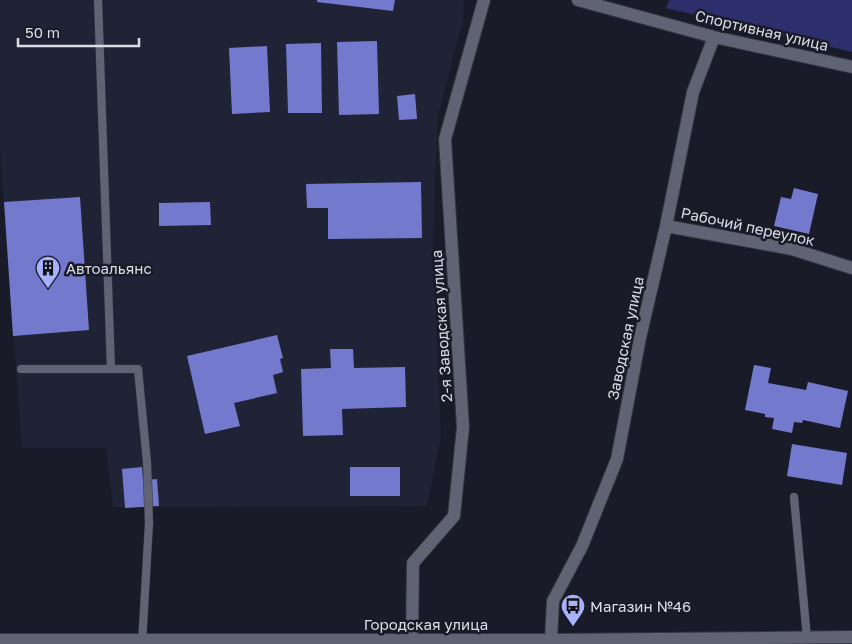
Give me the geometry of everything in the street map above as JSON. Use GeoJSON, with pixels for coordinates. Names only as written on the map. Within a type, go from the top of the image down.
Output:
{"type":"FeatureCollection","features":[{"type":"Feature","properties":{"kind":"street","name":"2-я Заводская улица"},"geometry":{"type":"LineString","coordinates":[[412,640],[414,563],[454,516],[463,427],[445,139],[484,0]]}},
{"type":"Feature","properties":{"kind":"street","name":"Спортивная улица"},"geometry":{"type":"LineString","coordinates":[[578,0],[714,37],[852,67]]}},
{"type":"Feature","properties":{"kind":"street","name":"Заводская улица"},"geometry":{"type":"LineString","coordinates":[[550,640],[552,600],[582,546],[617,459],[640,338],[666,226],[693,92],[714,37]]}},
{"type":"Feature","properties":{"kind":"street","name":"Рабочий переулок"},"geometry":{"type":"LineString","coordinates":[[666,226],[792,249],[852,268]]}},
{"type":"Feature","properties":{"kind":"street","name":"Городская улица"},"geometry":{"type":"LineString","coordinates":[[0,640],[143,642],[412,640],[506,642],[852,637]]}},
{"type":"Feature","properties":{"kind":"lane"},"geometry":{"type":"LineString","coordinates":[[98,0],[111,369]]}},
{"type":"Feature","properties":{"kind":"lane"},"geometry":{"type":"LineString","coordinates":[[21,369],[138,369],[147,462],[149,523],[143,642]]}},
{"type":"Feature","properties":{"kind":"lane"},"geometry":{"type":"LineString","coordinates":[[794,497],[807,638]]}},
{"type":"Feature","properties":{"kind":"shaded area"},"geometry":{"type":"Polygon","coordinates":[[[0,0],[464,0],[463,22],[438,115],[433,240],[441,436],[427,506],[113,507],[106,448],[22,448],[0,153],[0,0]]]}},
{"type":"Feature","properties":{"kind":"shaded area"},"geometry":{"type":"Polygon","coordinates":[[[669,0],[852,0],[852,52],[666,8],[669,0]]]}},
{"type":"Feature","properties":{"kind":"building"},"geometry":{"type":"Polygon","coordinates":[[[317,0],[395,0],[393,11],[317,2],[317,0]]]}},
{"type":"Feature","properties":{"kind":"building"},"geometry":{"type":"Polygon","coordinates":[[[377,41],[379,114],[339,115],[337,42],[377,41]]]}},
{"type":"Feature","properties":{"kind":"building"},"geometry":{"type":"Polygon","coordinates":[[[321,43],[322,113],[288,113],[286,44],[321,43]]]}},
{"type":"Feature","properties":{"kind":"building"},"geometry":{"type":"Polygon","coordinates":[[[267,46],[270,112],[232,114],[229,48],[267,46]]]}},
{"type":"Feature","properties":{"kind":"building"},"geometry":{"type":"Polygon","coordinates":[[[415,94],[417,119],[399,120],[397,96],[415,94]]]}},
{"type":"Feature","properties":{"kind":"building"},"geometry":{"type":"Polygon","coordinates":[[[421,182],[422,238],[328,239],[328,208],[307,208],[306,184],[421,182]]]}},
{"type":"Feature","properties":{"kind":"building"},"geometry":{"type":"Polygon","coordinates":[[[794,188],[818,194],[809,234],[774,226],[781,197],[791,199],[794,188]]]}},
{"type":"Feature","properties":{"kind":"building","name":"Автоальянс"},"geometry":{"type":"Polygon","coordinates":[[[80,197],[89,330],[13,336],[4,202],[80,197]]]}},
{"type":"Feature","properties":{"kind":"building"},"geometry":{"type":"Polygon","coordinates":[[[210,202],[211,225],[159,226],[159,203],[210,202]]]}},
{"type":"Feature","properties":{"kind":"building"},"geometry":{"type":"Polygon","coordinates":[[[277,335],[283,358],[280,359],[283,372],[273,375],[277,393],[234,403],[240,426],[205,434],[187,356],[277,335]]]}},
{"type":"Feature","properties":{"kind":"building"},"geometry":{"type":"Polygon","coordinates":[[[330,349],[353,349],[354,368],[405,367],[406,407],[342,409],[343,435],[303,436],[301,369],[331,368],[330,349]]]}},
{"type":"Feature","properties":{"kind":"building"},"geometry":{"type":"Polygon","coordinates":[[[754,365],[771,368],[768,383],[806,390],[808,382],[848,391],[840,428],[803,420],[802,423],[794,422],[792,433],[772,429],[774,418],[745,410],[754,365]]]}},
{"type":"Feature","properties":{"kind":"building"},"geometry":{"type":"Polygon","coordinates":[[[792,444],[847,453],[842,485],[787,476],[792,444]]]}},
{"type":"Feature","properties":{"kind":"building"},"geometry":{"type":"Polygon","coordinates":[[[142,467],[143,480],[157,479],[159,506],[125,508],[122,469],[142,467]]]}},
{"type":"Feature","properties":{"kind":"building"},"geometry":{"type":"Polygon","coordinates":[[[350,467],[400,467],[400,496],[350,496],[350,467]]]}},
{"type":"Feature","properties":{"kind":"place","name":"Автоальянс"},"geometry":{"type":"Point","coordinates":[48,289]}},
{"type":"Feature","properties":{"kind":"place","name":"Магазин №46"},"geometry":{"type":"Point","coordinates":[573,627]}}]}
